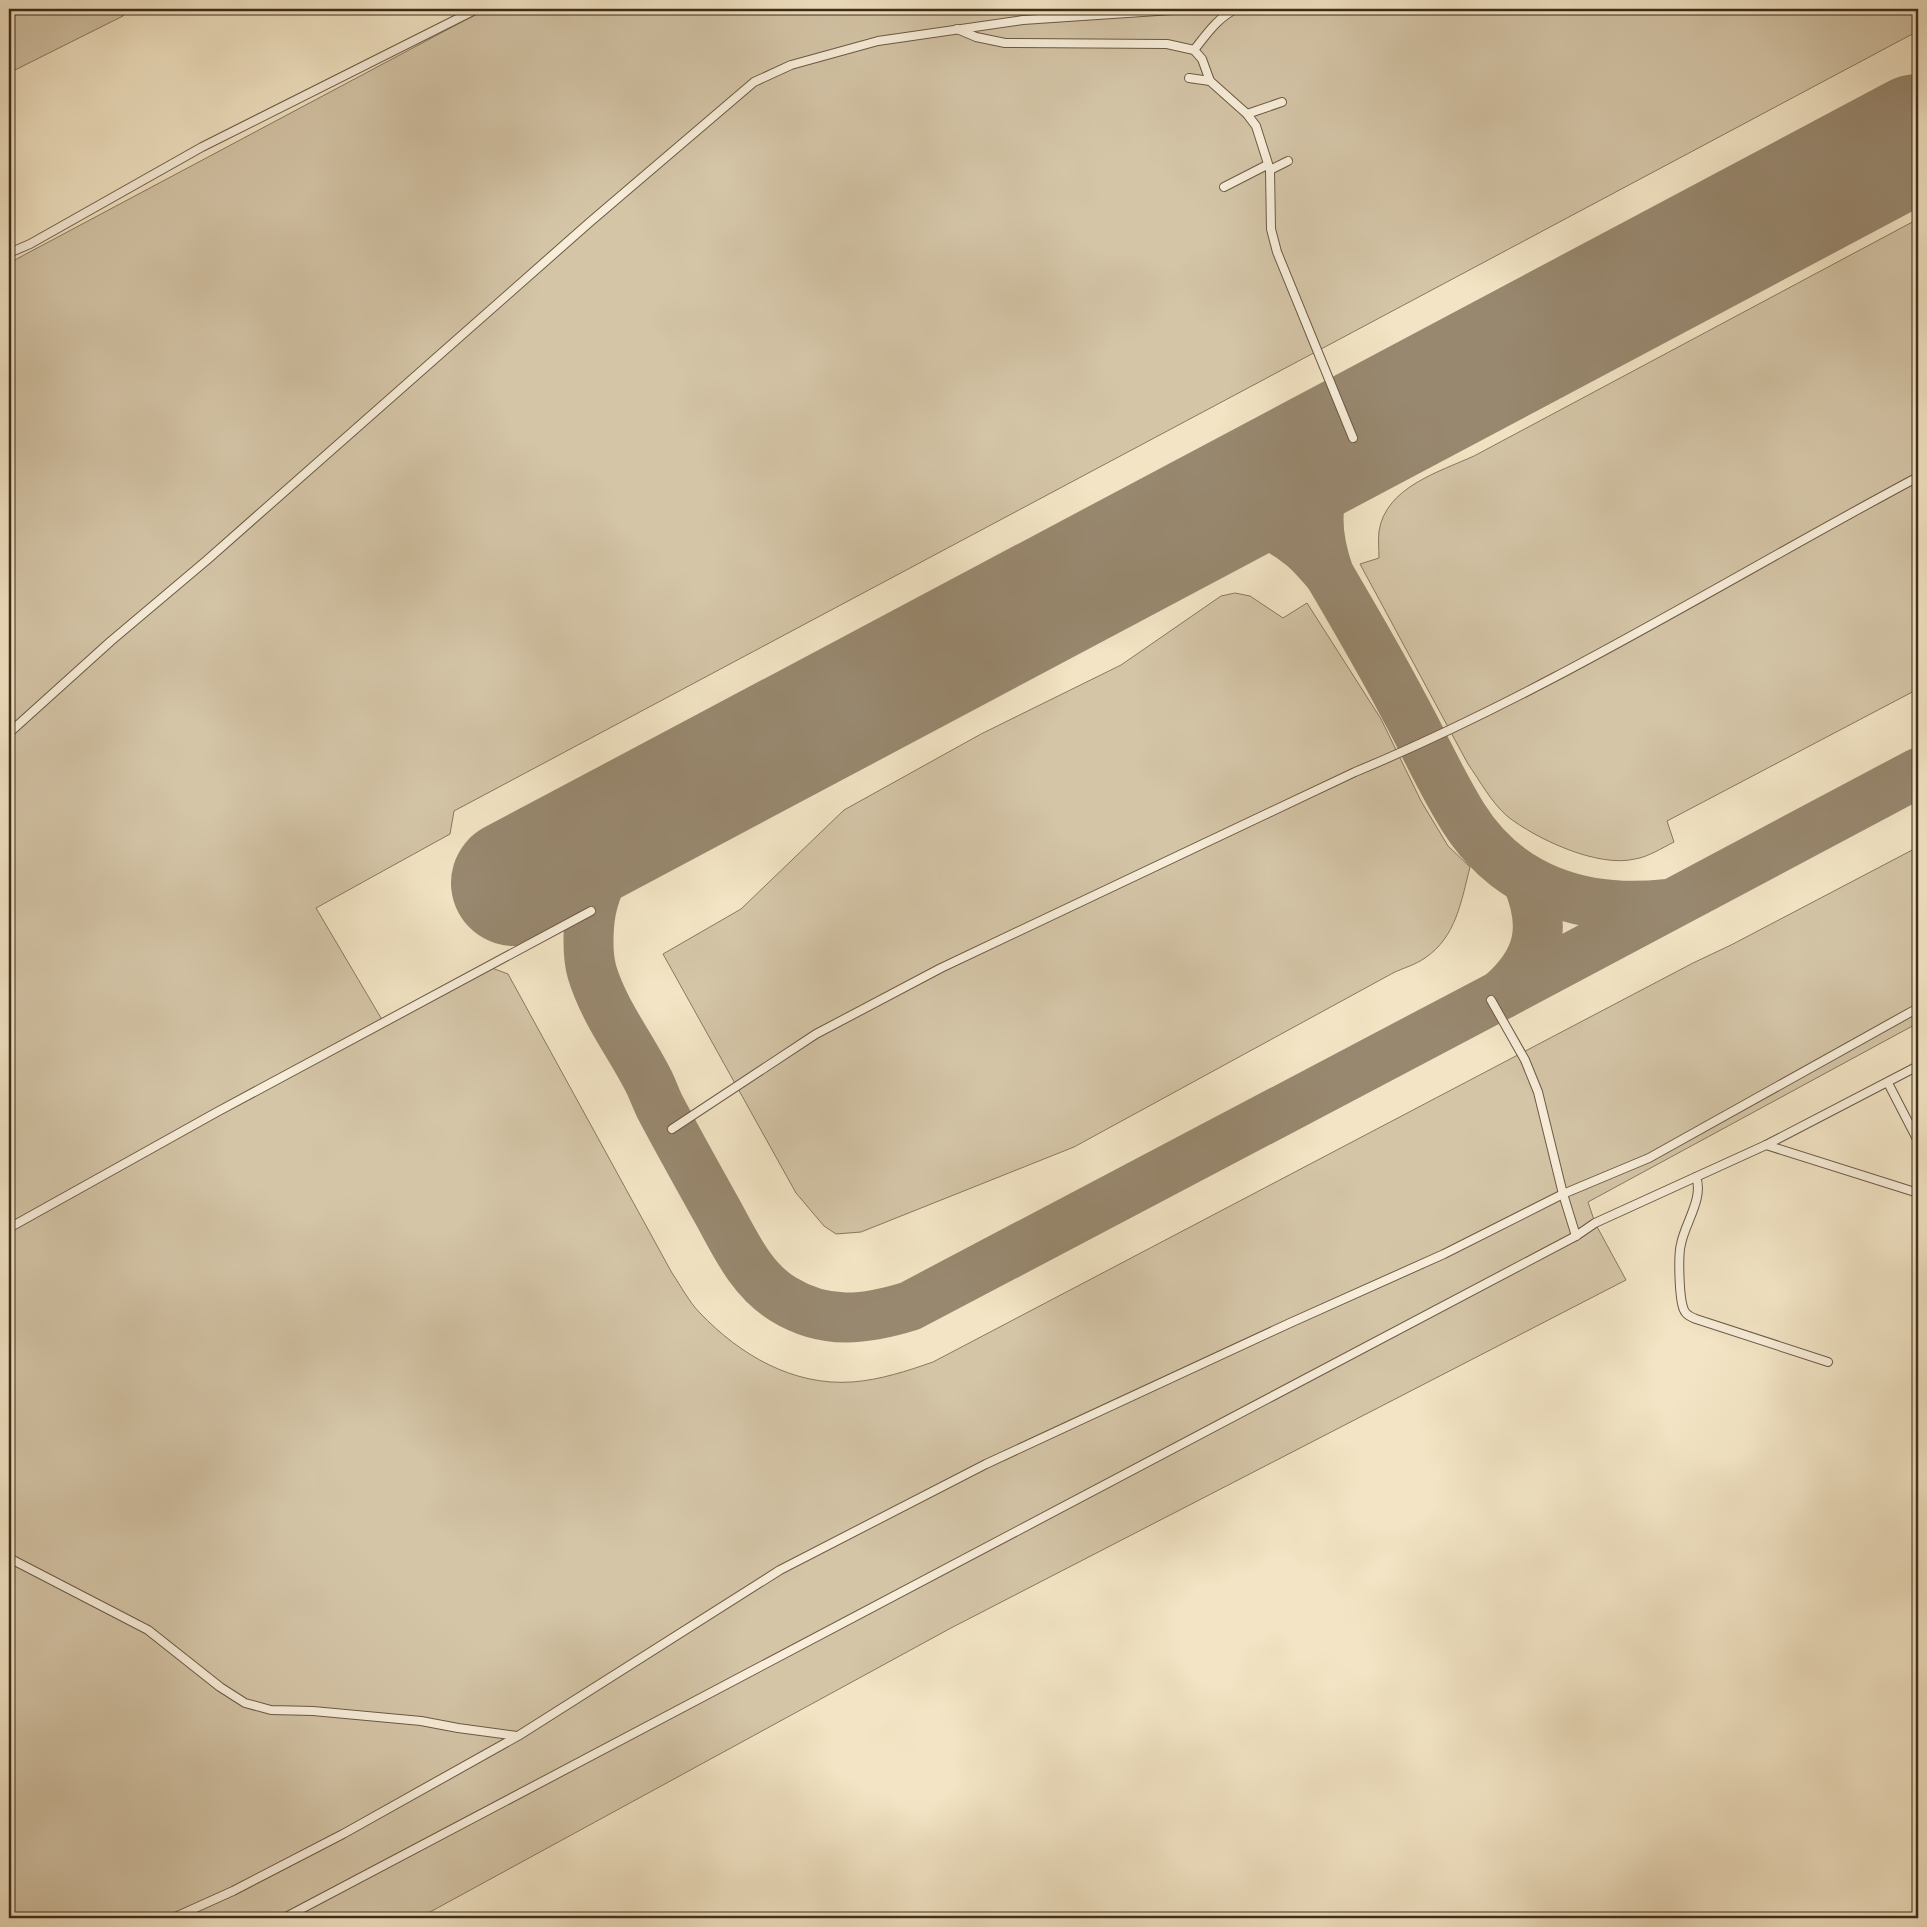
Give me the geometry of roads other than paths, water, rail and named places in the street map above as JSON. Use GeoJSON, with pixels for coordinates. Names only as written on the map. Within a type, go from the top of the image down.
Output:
{"type":"FeatureCollection","features":[{"type":"Feature","properties":{"kind":"lane"},"geometry":{"type":"LineString","coordinates":[[9,253],[30,244],[210,143],[477,9]]}},
{"type":"Feature","properties":{"kind":"lane"},"geometry":{"type":"LineString","coordinates":[[9,733],[590,222],[754,82],[791,65],[878,41],[1022,20],[1187,9]]}},
{"type":"Feature","properties":{"kind":"lane"},"geometry":{"type":"LineString","coordinates":[[1194,50],[1215,24],[1229,12],[1236,9]]}},
{"type":"Feature","properties":{"kind":"lane"},"geometry":{"type":"LineString","coordinates":[[958,29],[976,37],[1005,43],[1167,44],[1194,50],[1202,59],[1210,82],[1247,114],[1256,126],[1268,167],[1271,229],[1276,252],[1352,438]]}},
{"type":"Feature","properties":{"kind":"lane"},"geometry":{"type":"LineString","coordinates":[[1189,78],[1210,82]]}},
{"type":"Feature","properties":{"kind":"lane"},"geometry":{"type":"LineString","coordinates":[[1247,114],[1282,102]]}},
{"type":"Feature","properties":{"kind":"lane"},"geometry":{"type":"LineString","coordinates":[[1224,187],[1268,167],[1288,161]]}},
{"type":"Feature","properties":{"kind":"lane"},"geometry":{"type":"LineString","coordinates":[[672,1129],[816,1034],[933,972],[1198,845],[1355,772],[1422,744],[1613,645],[1918,477]]}},
{"type":"Feature","properties":{"kind":"lane"},"geometry":{"type":"LineString","coordinates":[[9,1228],[217,1112],[591,911]]}},
{"type":"Feature","properties":{"kind":"lane"},"geometry":{"type":"LineString","coordinates":[[1491,1000],[1525,1060],[1538,1092],[1563,1194],[1576,1236]]}},
{"type":"Feature","properties":{"kind":"lane"},"geometry":{"type":"LineString","coordinates":[[172,1918],[233,1891],[343,1834],[518,1736],[780,1570],[986,1464],[1444,1254],[1563,1194],[1649,1158],[1918,1008]]}},
{"type":"Feature","properties":{"kind":"lane"},"geometry":{"type":"LineString","coordinates":[[284,1918],[1576,1236],[1595,1222],[1766,1145],[1918,1066]]}},
{"type":"Feature","properties":{"kind":"lane"},"geometry":{"type":"LineString","coordinates":[[1888,1083],[1918,1141]]}},
{"type":"Feature","properties":{"kind":"lane"},"geometry":{"type":"LineString","coordinates":[[1766,1145],[1918,1194]]}},
{"type":"Feature","properties":{"kind":"lane"},"geometry":{"type":"LineString","coordinates":[[1696,1177],[1698,1183],[1696,1199],[1680,1244],[1680,1280],[1683,1307],[1686,1314],[1696,1319],[1828,1362]]}},
{"type":"Feature","properties":{"kind":"lane"},"geometry":{"type":"LineString","coordinates":[[9,1558],[148,1630],[220,1687],[245,1703],[271,1710],[313,1711],[421,1721],[518,1736]]}}]}
